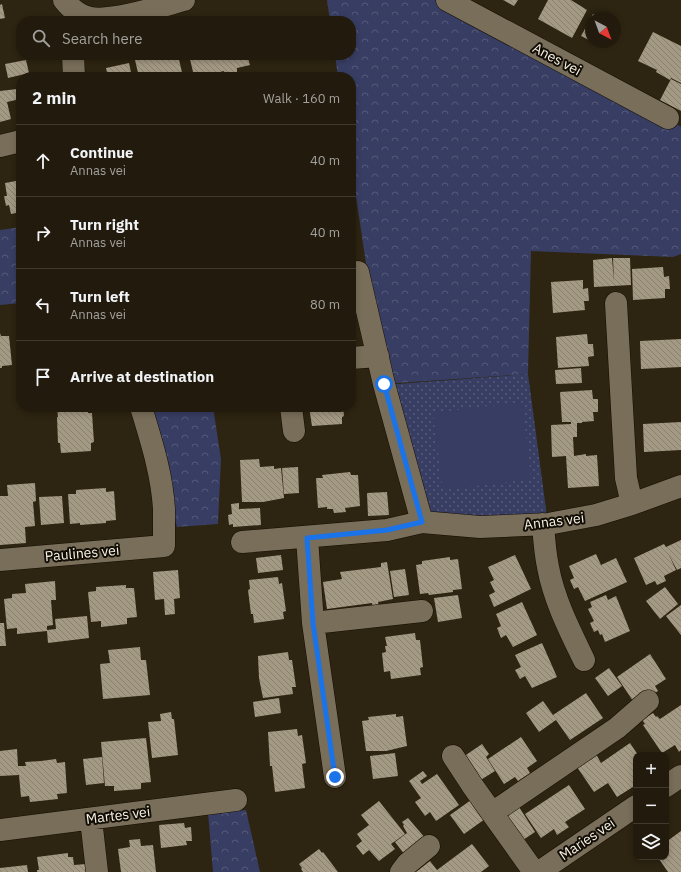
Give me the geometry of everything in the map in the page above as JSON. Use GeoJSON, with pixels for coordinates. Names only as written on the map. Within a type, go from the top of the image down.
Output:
{"type":"FeatureCollection","features":[{"type":"Feature","properties":{"kind":"street"},"geometry":{"type":"LineString","coordinates":[[64,0],[80,16]]}},
{"type":"Feature","properties":{"kind":"street"},"geometry":{"type":"LineString","coordinates":[[117,16],[184,0]]}},
{"type":"Feature","properties":{"kind":"street","name":"Anes vei"},"geometry":{"type":"LineString","coordinates":[[447,0],[668,118]]}},
{"type":"Feature","properties":{"kind":"street"},"geometry":{"type":"LineString","coordinates":[[73,60],[74,72]]}},
{"type":"Feature","properties":{"kind":"street"},"geometry":{"type":"LineString","coordinates":[[0,146],[16,142]]}},
{"type":"Feature","properties":{"kind":"street"},"geometry":{"type":"LineString","coordinates":[[358,272],[384,384],[422,522]]}},
{"type":"Feature","properties":{"kind":"street"},"geometry":{"type":"LineString","coordinates":[[616,303],[626,478],[632,504]]}},
{"type":"Feature","properties":{"kind":"street"},"geometry":{"type":"LineString","coordinates":[[356,358],[378,356]]}},
{"type":"Feature","properties":{"kind":"street","name":"Paulines vei"},"geometry":{"type":"LineString","coordinates":[[0,560],[164,546],[164,508],[160,478],[154,449],[143,412]]}},
{"type":"Feature","properties":{"kind":"street"},"geometry":{"type":"LineString","coordinates":[[292,412],[294,432]]}},
{"type":"Feature","properties":{"kind":"street","name":"Annas vei"},"geometry":{"type":"LineString","coordinates":[[242,542],[307,538],[387,530],[422,522],[480,527],[543,524],[596,515],[680,490]]}},
{"type":"Feature","properties":{"kind":"street"},"geometry":{"type":"LineString","coordinates":[[543,524],[548,568],[556,596],[568,628],[584,660]]}},
{"type":"Feature","properties":{"kind":"street"},"geometry":{"type":"LineString","coordinates":[[307,538],[313,623],[335,777]]}},
{"type":"Feature","properties":{"kind":"street"},"geometry":{"type":"LineString","coordinates":[[313,623],[422,611]]}},
{"type":"Feature","properties":{"kind":"street"},"geometry":{"type":"LineString","coordinates":[[492,813],[617,728],[648,701]]}},
{"type":"Feature","properties":{"kind":"street"},"geometry":{"type":"LineString","coordinates":[[453,756],[534,872]]}},
{"type":"Feature","properties":{"kind":"street"},"geometry":{"type":"LineString","coordinates":[[669,784],[681,776]]}},
{"type":"Feature","properties":{"kind":"street","name":"Martes vei"},"geometry":{"type":"LineString","coordinates":[[0,830],[236,800]]}},
{"type":"Feature","properties":{"kind":"street","name":"Maries vei"},"geometry":{"type":"LineString","coordinates":[[539,872],[633,808]]}},
{"type":"Feature","properties":{"kind":"street"},"geometry":{"type":"LineString","coordinates":[[91,819],[97,872]]}},
{"type":"Feature","properties":{"kind":"street"},"geometry":{"type":"LineString","coordinates":[[401,872],[407,864],[429,846]]}},
{"type":"Feature","properties":{"kind":"green space"},"geometry":{"type":"Polygon","coordinates":[[[327,0],[447,0],[668,118],[681,127],[681,254],[673,257],[531,251],[528,374],[384,384],[356,196],[356,72],[337,72],[336,60],[356,60],[356,16],[329,16],[327,0]]]}},
{"type":"Feature","properties":{"kind":"green space"},"geometry":{"type":"Polygon","coordinates":[[[16,228],[16,303],[0,305],[0,230],[16,228]]]}},
{"type":"Feature","properties":{"kind":"green space"},"geometry":{"type":"Polygon","coordinates":[[[528,374],[548,524],[422,522],[384,385],[528,374]]]}},
{"type":"Feature","properties":{"kind":"green space"},"geometry":{"type":"Polygon","coordinates":[[[522,402],[531,479],[443,490],[433,413],[522,402]]]}},
{"type":"Feature","properties":{"kind":"green space"},"geometry":{"type":"Polygon","coordinates":[[[145,412],[214,412],[221,459],[218,524],[177,527],[145,412]]]}},
{"type":"Feature","properties":{"kind":"green space"},"geometry":{"type":"Polygon","coordinates":[[[246,810],[260,872],[213,872],[208,813],[246,810]]]}},
{"type":"Feature","properties":{"kind":"building"},"geometry":{"type":"Polygon","coordinates":[[[503,0],[518,0],[514,6],[503,0]]]}},
{"type":"Feature","properties":{"kind":"building"},"geometry":{"type":"Polygon","coordinates":[[[548,0],[571,0],[587,10],[572,38],[538,19],[548,0]]]}},
{"type":"Feature","properties":{"kind":"building"},"geometry":{"type":"Polygon","coordinates":[[[2,4],[5,18],[0,19],[0,5],[2,4]]]}},
{"type":"Feature","properties":{"kind":"building"},"geometry":{"type":"Polygon","coordinates":[[[585,29],[585,38],[581,36],[585,29]]]}},
{"type":"Feature","properties":{"kind":"building"},"geometry":{"type":"Polygon","coordinates":[[[653,32],[681,46],[681,83],[671,78],[670,80],[656,72],[657,70],[638,61],[653,32]]]}},
{"type":"Feature","properties":{"kind":"building"},"geometry":{"type":"Polygon","coordinates":[[[26,60],[29,72],[16,72],[16,76],[8,78],[5,64],[26,60]]]}},
{"type":"Feature","properties":{"kind":"building"},"geometry":{"type":"Polygon","coordinates":[[[135,60],[179,60],[182,72],[138,72],[135,60]]]}},
{"type":"Feature","properties":{"kind":"building"},"geometry":{"type":"Polygon","coordinates":[[[190,60],[248,60],[250,65],[237,68],[237,72],[193,72],[190,60]]]}},
{"type":"Feature","properties":{"kind":"building"},"geometry":{"type":"Polygon","coordinates":[[[129,63],[131,72],[107,72],[106,68],[129,63]]]}},
{"type":"Feature","properties":{"kind":"building"},"geometry":{"type":"Polygon","coordinates":[[[671,79],[681,84],[681,111],[660,100],[671,79]]]}},
{"type":"Feature","properties":{"kind":"building"},"geometry":{"type":"Polygon","coordinates":[[[16,89],[16,100],[7,102],[11,119],[0,122],[0,91],[16,89]]]}},
{"type":"Feature","properties":{"kind":"building"},"geometry":{"type":"Polygon","coordinates":[[[16,181],[16,213],[11,214],[9,205],[6,206],[4,196],[7,196],[5,183],[16,181]]]}},
{"type":"Feature","properties":{"kind":"building"},"geometry":{"type":"Polygon","coordinates":[[[612,258],[614,282],[613,258],[630,258],[631,285],[594,287],[593,260],[612,258]]]}},
{"type":"Feature","properties":{"kind":"building"},"geometry":{"type":"Polygon","coordinates":[[[663,267],[664,277],[669,276],[670,289],[665,289],[665,298],[633,300],[632,269],[663,267]]]}},
{"type":"Feature","properties":{"kind":"building"},"geometry":{"type":"Polygon","coordinates":[[[583,280],[583,289],[588,288],[589,301],[584,301],[585,310],[553,313],[551,282],[583,280]]]}},
{"type":"Feature","properties":{"kind":"building"},"geometry":{"type":"Polygon","coordinates":[[[0,333],[1,336],[9,336],[12,365],[2,366],[2,368],[0,368],[0,333]]]}},
{"type":"Feature","properties":{"kind":"building"},"geometry":{"type":"Polygon","coordinates":[[[587,334],[588,344],[593,344],[594,356],[588,357],[589,366],[558,368],[556,337],[587,334]]]}},
{"type":"Feature","properties":{"kind":"building"},"geometry":{"type":"Polygon","coordinates":[[[681,339],[681,367],[641,369],[640,341],[681,339]]]}},
{"type":"Feature","properties":{"kind":"building"},"geometry":{"type":"Polygon","coordinates":[[[581,368],[582,383],[556,384],[555,370],[581,368]]]}},
{"type":"Feature","properties":{"kind":"building"},"geometry":{"type":"Polygon","coordinates":[[[592,390],[593,399],[598,399],[598,412],[593,412],[594,421],[577,423],[577,437],[573,437],[574,456],[586,454],[586,456],[597,455],[599,486],[568,488],[566,456],[552,457],[551,425],[571,424],[571,422],[562,422],[560,392],[592,390]]]}},
{"type":"Feature","properties":{"kind":"building"},"geometry":{"type":"Polygon","coordinates":[[[58,412],[92,413],[94,442],[91,443],[91,451],[61,453],[60,443],[58,443],[58,412]]]}},
{"type":"Feature","properties":{"kind":"building"},"geometry":{"type":"Polygon","coordinates":[[[310,412],[344,412],[342,424],[312,426],[310,412]]]}},
{"type":"Feature","properties":{"kind":"building"},"geometry":{"type":"Polygon","coordinates":[[[681,422],[681,450],[644,452],[643,424],[681,422]]]}},
{"type":"Feature","properties":{"kind":"building"},"geometry":{"type":"Polygon","coordinates":[[[259,459],[260,467],[274,466],[274,469],[281,468],[284,498],[263,502],[242,502],[240,460],[259,459]]]}},
{"type":"Feature","properties":{"kind":"building"},"geometry":{"type":"Polygon","coordinates":[[[298,467],[299,493],[284,494],[282,468],[298,467]]]}},
{"type":"Feature","properties":{"kind":"building"},"geometry":{"type":"Polygon","coordinates":[[[350,472],[351,475],[358,475],[360,506],[345,508],[346,512],[334,513],[333,509],[327,509],[327,507],[318,508],[316,478],[323,478],[322,475],[350,472]]]}},
{"type":"Feature","properties":{"kind":"building"},"geometry":{"type":"Polygon","coordinates":[[[35,483],[36,501],[33,502],[35,526],[25,527],[26,543],[0,545],[0,496],[8,496],[7,485],[35,483]]]}},
{"type":"Feature","properties":{"kind":"building"},"geometry":{"type":"Polygon","coordinates":[[[106,488],[106,492],[114,491],[116,520],[106,521],[106,523],[80,525],[80,523],[70,524],[68,494],[76,494],[76,490],[106,488]]]}},
{"type":"Feature","properties":{"kind":"building"},"geometry":{"type":"Polygon","coordinates":[[[387,492],[389,515],[368,516],[367,493],[387,492]]]}},
{"type":"Feature","properties":{"kind":"building"},"geometry":{"type":"Polygon","coordinates":[[[62,496],[64,523],[41,525],[39,497],[62,496]]]}},
{"type":"Feature","properties":{"kind":"building"},"geometry":{"type":"Polygon","coordinates":[[[239,503],[239,509],[260,508],[261,525],[233,527],[233,524],[229,525],[228,515],[232,514],[231,504],[239,503]]]}},
{"type":"Feature","properties":{"kind":"building"},"geometry":{"type":"Polygon","coordinates":[[[681,540],[681,568],[677,570],[668,553],[676,570],[664,576],[666,581],[657,585],[655,581],[646,585],[634,558],[664,544],[666,547],[681,540]]]}},
{"type":"Feature","properties":{"kind":"building"},"geometry":{"type":"Polygon","coordinates":[[[596,554],[601,565],[616,558],[627,582],[585,601],[578,587],[574,589],[570,580],[574,578],[569,566],[596,554]]]}},
{"type":"Feature","properties":{"kind":"building"},"geometry":{"type":"Polygon","coordinates":[[[281,555],[283,570],[258,573],[256,558],[281,555]]]}},
{"type":"Feature","properties":{"kind":"building"},"geometry":{"type":"Polygon","coordinates":[[[515,555],[531,589],[494,607],[489,595],[495,592],[490,582],[494,580],[488,567],[515,555]]]}},
{"type":"Feature","properties":{"kind":"building"},"geometry":{"type":"Polygon","coordinates":[[[450,557],[450,560],[458,559],[462,589],[453,590],[453,592],[429,595],[428,593],[420,594],[416,565],[422,564],[422,561],[450,557]]]}},
{"type":"Feature","properties":{"kind":"building"},"geometry":{"type":"Polygon","coordinates":[[[387,562],[393,599],[378,602],[379,608],[373,609],[372,603],[327,609],[323,582],[342,579],[340,572],[381,567],[381,563],[387,562]]]}},
{"type":"Feature","properties":{"kind":"building"},"geometry":{"type":"Polygon","coordinates":[[[405,569],[409,595],[394,597],[390,571],[405,569]]]}},
{"type":"Feature","properties":{"kind":"building"},"geometry":{"type":"Polygon","coordinates":[[[178,570],[180,598],[174,599],[175,614],[165,615],[164,599],[155,600],[153,572],[178,570]]]}},
{"type":"Feature","properties":{"kind":"building"},"geometry":{"type":"Polygon","coordinates":[[[278,577],[279,584],[282,583],[286,611],[283,612],[284,619],[254,623],[253,614],[251,614],[248,590],[250,589],[249,580],[278,577]]]}},
{"type":"Feature","properties":{"kind":"building"},"geometry":{"type":"Polygon","coordinates":[[[55,581],[56,600],[51,600],[53,625],[47,626],[47,630],[56,629],[55,619],[87,616],[89,638],[48,643],[47,631],[17,634],[17,628],[7,629],[4,599],[12,598],[12,594],[26,593],[25,584],[55,581]]]}},
{"type":"Feature","properties":{"kind":"building"},"geometry":{"type":"Polygon","coordinates":[[[126,585],[126,588],[134,588],[137,617],[127,618],[127,624],[101,627],[101,621],[91,622],[88,592],[96,591],[96,587],[126,585]]]}},
{"type":"Feature","properties":{"kind":"building"},"geometry":{"type":"Polygon","coordinates":[[[665,587],[678,604],[660,619],[646,601],[665,587]]]}},
{"type":"Feature","properties":{"kind":"building"},"geometry":{"type":"Polygon","coordinates":[[[458,595],[462,618],[438,622],[434,598],[458,595]]]}},
{"type":"Feature","properties":{"kind":"building"},"geometry":{"type":"Polygon","coordinates":[[[606,595],[608,600],[616,596],[630,631],[605,642],[602,634],[600,635],[598,630],[594,632],[590,623],[594,621],[588,609],[592,607],[590,602],[606,595]]]}},
{"type":"Feature","properties":{"kind":"building"},"geometry":{"type":"Polygon","coordinates":[[[522,602],[537,635],[513,647],[506,635],[501,638],[497,628],[501,626],[496,614],[522,602]]]}},
{"type":"Feature","properties":{"kind":"building"},"geometry":{"type":"Polygon","coordinates":[[[681,605],[681,635],[666,616],[681,605]]]}},
{"type":"Feature","properties":{"kind":"building"},"geometry":{"type":"Polygon","coordinates":[[[0,623],[4,623],[6,646],[0,646],[0,623]]]}},
{"type":"Feature","properties":{"kind":"building"},"geometry":{"type":"Polygon","coordinates":[[[415,633],[416,640],[420,640],[423,667],[420,668],[421,675],[391,679],[390,671],[384,672],[382,653],[386,652],[385,646],[387,646],[385,637],[415,633]]]}},
{"type":"Feature","properties":{"kind":"building"},"geometry":{"type":"Polygon","coordinates":[[[542,643],[557,677],[532,688],[525,676],[520,679],[515,670],[521,667],[515,655],[542,643]]]}},
{"type":"Feature","properties":{"kind":"building"},"geometry":{"type":"Polygon","coordinates":[[[140,647],[141,660],[146,660],[150,695],[103,699],[100,664],[110,663],[108,650],[140,647]]]}},
{"type":"Feature","properties":{"kind":"building"},"geometry":{"type":"Polygon","coordinates":[[[288,652],[289,660],[292,660],[296,687],[292,687],[293,694],[263,698],[259,678],[258,656],[288,652]]]}},
{"type":"Feature","properties":{"kind":"building"},"geometry":{"type":"Polygon","coordinates":[[[650,654],[666,679],[655,686],[658,691],[647,698],[633,701],[617,677],[650,654]]]}},
{"type":"Feature","properties":{"kind":"building"},"geometry":{"type":"Polygon","coordinates":[[[609,668],[622,686],[608,696],[595,678],[609,668]]]}},
{"type":"Feature","properties":{"kind":"building"},"geometry":{"type":"Polygon","coordinates":[[[586,693],[603,718],[570,740],[556,720],[539,732],[526,713],[543,701],[553,715],[586,693]]]}},
{"type":"Feature","properties":{"kind":"building"},"geometry":{"type":"Polygon","coordinates":[[[279,698],[281,713],[255,717],[253,702],[279,698]]]}},
{"type":"Feature","properties":{"kind":"building"},"geometry":{"type":"Polygon","coordinates":[[[681,705],[681,750],[679,752],[675,745],[661,752],[643,725],[645,724],[642,720],[653,713],[660,719],[681,705]]]}},
{"type":"Feature","properties":{"kind":"building"},"geometry":{"type":"Polygon","coordinates":[[[171,712],[172,719],[174,719],[178,755],[152,758],[148,722],[161,721],[160,714],[171,712]]]}},
{"type":"Feature","properties":{"kind":"building"},"geometry":{"type":"Polygon","coordinates":[[[396,714],[396,717],[403,716],[407,746],[386,751],[366,751],[362,721],[369,720],[368,717],[396,714]]]}},
{"type":"Feature","properties":{"kind":"building"},"geometry":{"type":"Polygon","coordinates":[[[297,729],[298,736],[302,735],[306,763],[302,764],[305,788],[275,792],[272,766],[270,766],[268,732],[297,729]]]}},
{"type":"Feature","properties":{"kind":"building"},"geometry":{"type":"Polygon","coordinates":[[[521,737],[537,761],[527,768],[530,773],[518,781],[515,777],[504,784],[488,759],[521,737]]]}},
{"type":"Feature","properties":{"kind":"building"},"geometry":{"type":"Polygon","coordinates":[[[146,738],[151,782],[141,783],[141,789],[114,791],[114,786],[105,786],[101,742],[146,738]]]}},
{"type":"Feature","properties":{"kind":"building"},"geometry":{"type":"Polygon","coordinates":[[[630,743],[636,752],[633,752],[633,787],[617,797],[608,783],[594,792],[577,767],[596,754],[601,763],[630,743]]]}},
{"type":"Feature","properties":{"kind":"building"},"geometry":{"type":"Polygon","coordinates":[[[482,744],[489,754],[486,757],[495,771],[479,781],[463,757],[482,744]]]}},
{"type":"Feature","properties":{"kind":"building"},"geometry":{"type":"Polygon","coordinates":[[[17,749],[18,766],[26,766],[25,762],[56,759],[57,763],[65,762],[67,793],[57,794],[58,799],[30,802],[29,796],[21,797],[19,775],[0,776],[0,751],[17,749]]]}},
{"type":"Feature","properties":{"kind":"building"},"geometry":{"type":"Polygon","coordinates":[[[395,753],[398,776],[373,779],[370,756],[395,753]]]}},
{"type":"Feature","properties":{"kind":"building"},"geometry":{"type":"Polygon","coordinates":[[[102,757],[104,783],[86,785],[83,759],[102,757]]]}},
{"type":"Feature","properties":{"kind":"building"},"geometry":{"type":"Polygon","coordinates":[[[423,771],[427,776],[420,781],[422,784],[437,774],[459,805],[436,821],[430,812],[425,816],[415,802],[421,798],[409,781],[423,771]]]}},
{"type":"Feature","properties":{"kind":"building"},"geometry":{"type":"Polygon","coordinates":[[[569,785],[585,809],[565,822],[569,827],[557,835],[554,829],[541,838],[525,814],[569,785]]]}},
{"type":"Feature","properties":{"kind":"building"},"geometry":{"type":"Polygon","coordinates":[[[471,800],[485,819],[464,834],[450,815],[471,800]]]}},
{"type":"Feature","properties":{"kind":"building"},"geometry":{"type":"Polygon","coordinates":[[[379,801],[405,834],[391,844],[395,849],[379,861],[369,850],[363,855],[356,846],[362,841],[357,834],[369,825],[361,815],[379,801]]]}},
{"type":"Feature","properties":{"kind":"building"},"geometry":{"type":"Polygon","coordinates":[[[519,807],[535,832],[523,840],[506,815],[519,807]]]}},
{"type":"Feature","properties":{"kind":"building"},"geometry":{"type":"Polygon","coordinates":[[[408,818],[426,839],[405,855],[395,842],[407,833],[402,822],[408,818]]]}},
{"type":"Feature","properties":{"kind":"building"},"geometry":{"type":"Polygon","coordinates":[[[184,823],[185,828],[191,827],[192,841],[186,841],[187,845],[161,848],[159,825],[184,823]]]}},
{"type":"Feature","properties":{"kind":"building"},"geometry":{"type":"Polygon","coordinates":[[[681,831],[681,872],[668,872],[660,860],[669,860],[669,840],[681,831]]]}},
{"type":"Feature","properties":{"kind":"building"},"geometry":{"type":"Polygon","coordinates":[[[140,839],[141,846],[153,845],[156,872],[121,872],[118,849],[130,847],[129,840],[140,839]]]}},
{"type":"Feature","properties":{"kind":"building"},"geometry":{"type":"Polygon","coordinates":[[[472,844],[489,866],[481,872],[416,872],[430,861],[437,870],[472,844]]]}},
{"type":"Feature","properties":{"kind":"building"},"geometry":{"type":"Polygon","coordinates":[[[319,849],[338,872],[303,872],[299,864],[319,849]]]}},
{"type":"Feature","properties":{"kind":"building"},"geometry":{"type":"Polygon","coordinates":[[[68,853],[68,857],[73,857],[74,865],[86,864],[87,872],[37,872],[37,870],[39,870],[37,857],[68,853]]]}},
{"type":"Feature","properties":{"kind":"building"},"geometry":{"type":"Polygon","coordinates":[[[27,865],[28,872],[0,872],[0,868],[27,865]]]}},
{"type":"Feature","properties":{"kind":"route"},"geometry":{"type":"LineString","coordinates":[[335,777],[313,623],[307,538],[387,530],[422,522],[384,384]]}}]}
